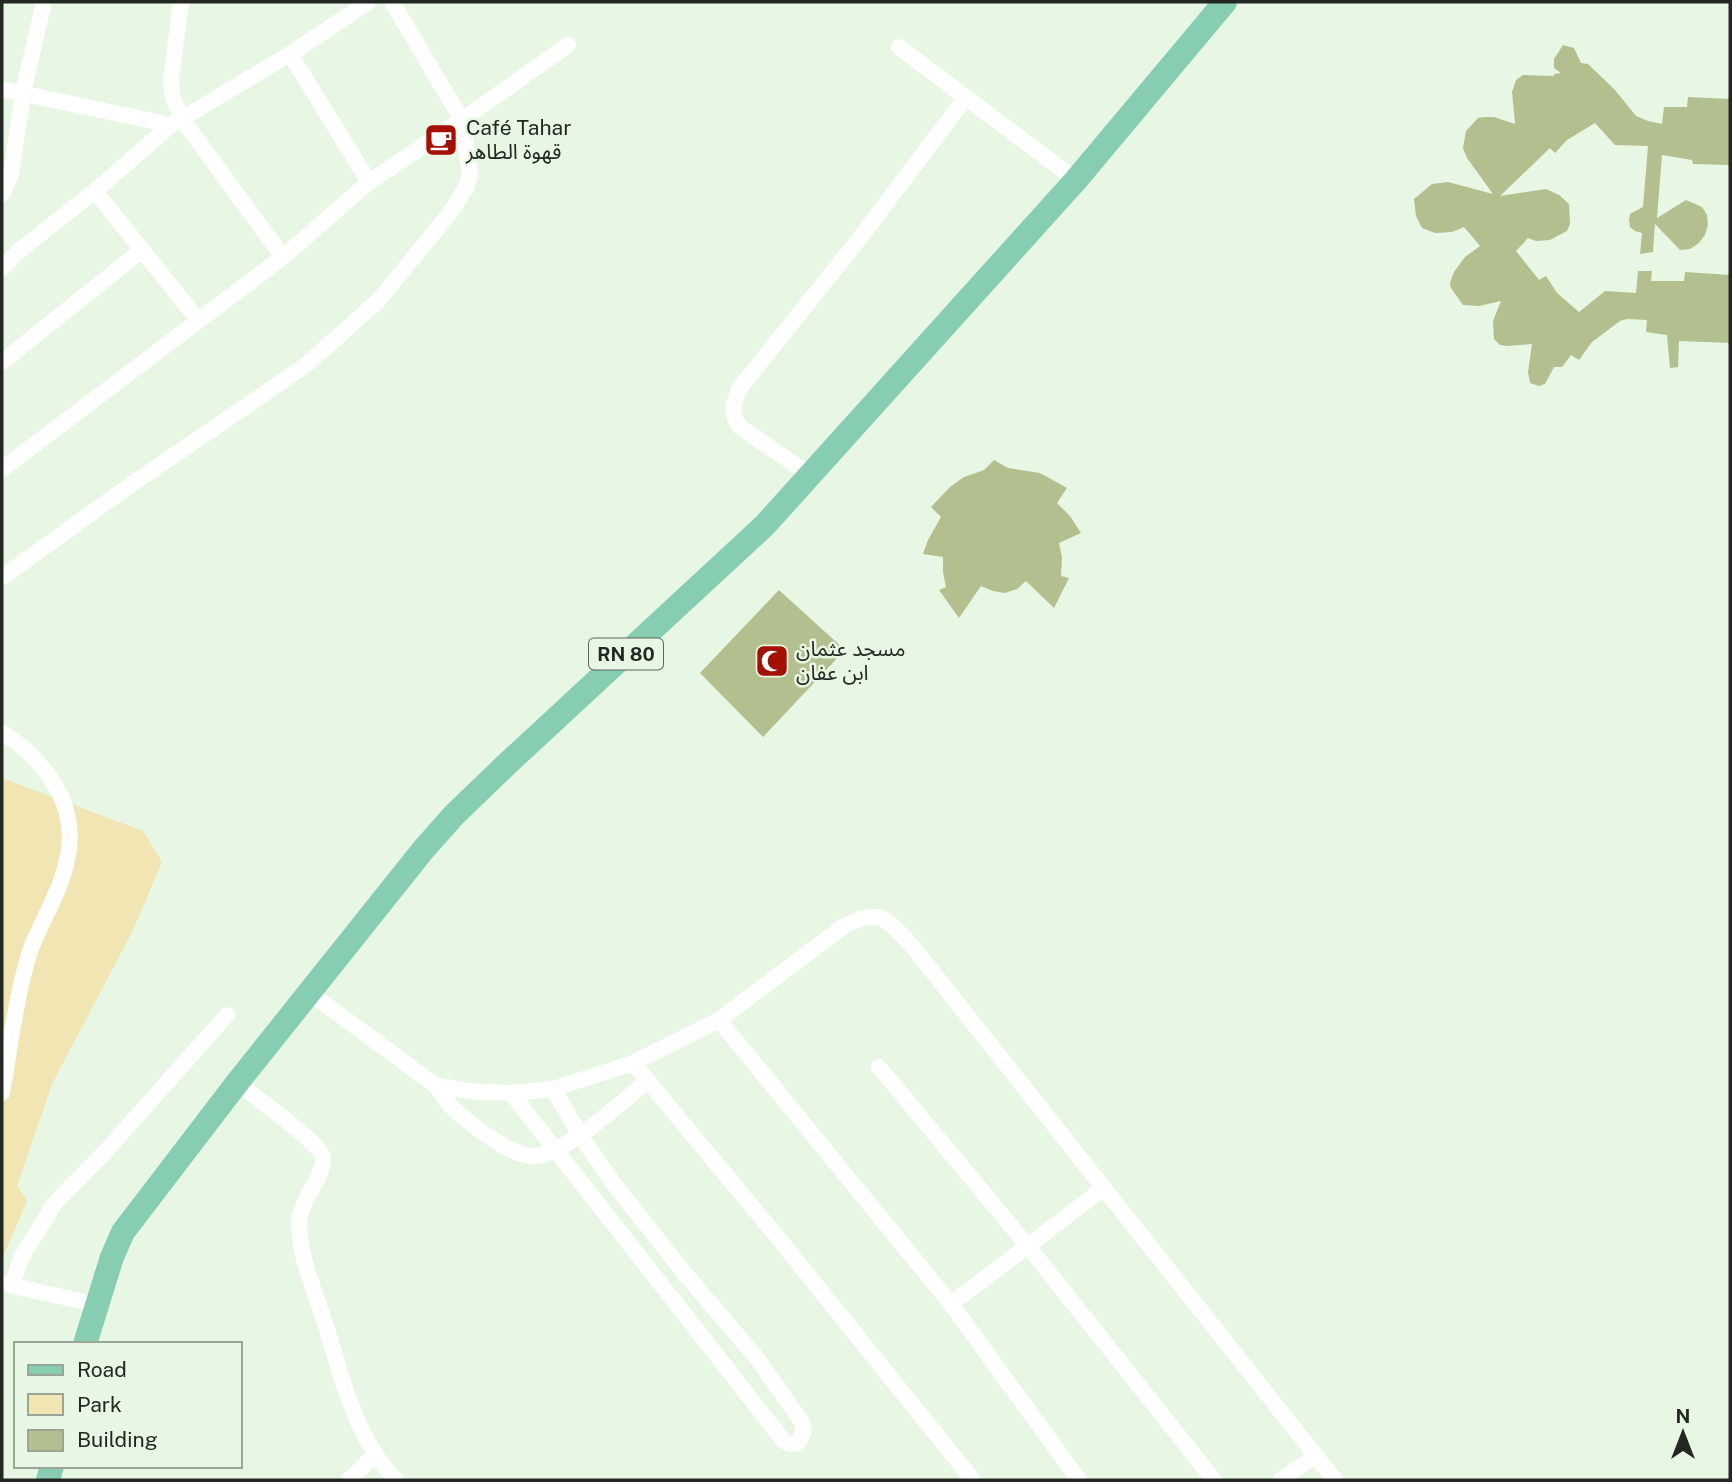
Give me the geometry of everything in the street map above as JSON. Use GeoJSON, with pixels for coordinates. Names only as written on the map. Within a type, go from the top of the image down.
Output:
{"type":"FeatureCollection","features":[{"type":"Feature","properties":{"kind":"main road","name":"RN 80"},"geometry":{"type":"LineString","coordinates":[[86,1342],[112,1257],[123,1233],[237,1083],[415,860],[454,815],[765,525],[1076,180],[1225,2]]}},
{"type":"Feature","properties":{"kind":"street"},"geometry":{"type":"LineString","coordinates":[[2,194],[11,174],[23,93],[44,2]]}},
{"type":"Feature","properties":{"kind":"street"},"geometry":{"type":"LineString","coordinates":[[181,2],[171,80],[176,122],[283,257]]}},
{"type":"Feature","properties":{"kind":"street"},"geometry":{"type":"LineString","coordinates":[[2,268],[20,250],[176,122],[290,54],[368,2]]}},
{"type":"Feature","properties":{"kind":"street"},"geometry":{"type":"LineString","coordinates":[[3,574],[306,365],[378,301],[450,213],[467,186],[470,174],[462,120],[392,2]]}},
{"type":"Feature","properties":{"kind":"street"},"geometry":{"type":"LineString","coordinates":[[2,469],[283,257],[369,182],[568,45]]}},
{"type":"Feature","properties":{"kind":"street"},"geometry":{"type":"LineString","coordinates":[[899,47],[1076,180]]}},
{"type":"Feature","properties":{"kind":"street"},"geometry":{"type":"LineString","coordinates":[[290,54],[369,182]]}},
{"type":"Feature","properties":{"kind":"street"},"geometry":{"type":"LineString","coordinates":[[2,89],[176,122]]}},
{"type":"Feature","properties":{"kind":"street"},"geometry":{"type":"LineString","coordinates":[[810,475],[740,427],[734,418],[734,404],[739,389],[856,243],[966,97]]}},
{"type":"Feature","properties":{"kind":"street"},"geometry":{"type":"LineString","coordinates":[[95,191],[199,321]]}},
{"type":"Feature","properties":{"kind":"street"},"geometry":{"type":"LineString","coordinates":[[2,362],[142,250]]}},
{"type":"Feature","properties":{"kind":"street"},"geometry":{"type":"LineString","coordinates":[[2,733],[29,751],[50,779],[61,799],[69,823],[69,848],[62,878],[30,951],[15,1015],[2,1093]]}},
{"type":"Feature","properties":{"kind":"street"},"geometry":{"type":"LineString","coordinates":[[435,1085],[468,1091],[510,1093],[553,1089],[633,1063],[719,1020],[844,926],[858,918],[872,915],[884,918],[913,947],[1335,1480]]}},
{"type":"Feature","properties":{"kind":"street"},"geometry":{"type":"LineString","coordinates":[[310,993],[435,1085],[454,1109],[480,1129],[519,1153],[534,1156],[555,1150],[580,1135],[648,1082]]}},
{"type":"Feature","properties":{"kind":"street"},"geometry":{"type":"LineString","coordinates":[[98,1305],[7,1284],[54,1204],[106,1151],[227,1015]]}},
{"type":"Feature","properties":{"kind":"street"},"geometry":{"type":"LineString","coordinates":[[719,1020],[951,1304],[1079,1480]]}},
{"type":"Feature","properties":{"kind":"street"},"geometry":{"type":"LineString","coordinates":[[633,1063],[973,1480]]}},
{"type":"Feature","properties":{"kind":"street"},"geometry":{"type":"LineString","coordinates":[[879,1066],[1027,1245],[1214,1480]]}},
{"type":"Feature","properties":{"kind":"street"},"geometry":{"type":"LineString","coordinates":[[237,1083],[309,1140],[322,1154],[324,1164],[321,1172],[299,1212],[300,1234],[307,1266],[357,1418],[375,1455],[396,1480]]}},
{"type":"Feature","properties":{"kind":"street"},"geometry":{"type":"LineString","coordinates":[[510,1093],[783,1440],[790,1444],[798,1443],[804,1431],[802,1422],[756,1357],[622,1194],[580,1135],[553,1089]]}},
{"type":"Feature","properties":{"kind":"street"},"geometry":{"type":"LineString","coordinates":[[951,1304],[1104,1188]]}},
{"type":"Feature","properties":{"kind":"street"},"geometry":{"type":"LineString","coordinates":[[712,1347],[734,1332]]}},
{"type":"Feature","properties":{"kind":"street"},"geometry":{"type":"LineString","coordinates":[[349,1480],[375,1455]]}},
{"type":"Feature","properties":{"kind":"street"},"geometry":{"type":"LineString","coordinates":[[1280,1480],[1315,1456]]}},
{"type":"Feature","properties":{"kind":"green space"},"geometry":{"type":"Polygon","coordinates":[[[2,778],[143,831],[162,862],[133,930],[52,1084],[17,1186],[27,1201],[2,1259],[2,778]]]}},
{"type":"Feature","properties":{"kind":"building"},"geometry":{"type":"Polygon","coordinates":[[[1563,45],[1574,48],[1581,63],[1588,64],[1615,90],[1636,116],[1648,121],[1662,124],[1664,107],[1687,107],[1688,97],[1730,99],[1730,165],[1693,164],[1692,160],[1662,155],[1657,218],[1686,200],[1702,207],[1707,215],[1705,235],[1690,249],[1680,250],[1655,224],[1653,252],[1640,254],[1642,233],[1630,227],[1629,220],[1630,214],[1643,207],[1648,146],[1615,145],[1595,123],[1567,140],[1555,153],[1550,148],[1500,196],[1546,189],[1569,204],[1570,224],[1567,231],[1550,240],[1536,241],[1528,238],[1516,251],[1539,280],[1546,276],[1557,293],[1579,312],[1605,291],[1636,293],[1638,271],[1652,271],[1651,281],[1684,281],[1685,272],[1730,275],[1730,343],[1679,341],[1678,367],[1670,368],[1667,335],[1646,332],[1647,320],[1627,319],[1620,321],[1592,342],[1579,360],[1571,355],[1562,367],[1554,367],[1545,384],[1539,386],[1530,383],[1528,372],[1532,344],[1507,346],[1500,345],[1494,339],[1493,321],[1501,301],[1479,306],[1463,305],[1451,288],[1454,272],[1465,257],[1480,246],[1464,227],[1452,232],[1435,233],[1422,228],[1416,216],[1414,199],[1432,184],[1448,182],[1493,194],[1467,158],[1463,148],[1466,131],[1478,118],[1484,117],[1494,117],[1515,124],[1512,92],[1516,80],[1523,75],[1554,76],[1561,73],[1554,68],[1554,59],[1563,45]]]}},
{"type":"Feature","properties":{"kind":"building"},"geometry":{"type":"Polygon","coordinates":[[[994,460],[1008,468],[1040,473],[1067,488],[1057,503],[1081,533],[1059,543],[1062,557],[1061,576],[1069,578],[1054,608],[1026,581],[1017,589],[1005,593],[981,586],[959,618],[939,590],[946,587],[943,557],[923,554],[941,517],[931,507],[950,487],[964,477],[984,470],[994,460]]]}},
{"type":"Feature","properties":{"kind":"building","name":"مسجد عثمان ابن عفان"},"geometry":{"type":"Polygon","coordinates":[[[779,590],[845,650],[763,737],[700,673],[779,590]]]}},
{"type":"Feature","properties":{"kind":"place","name":"Café Tahar قهوة الطاهر"},"geometry":{"type":"Point","coordinates":[441,140]}},
{"type":"Feature","properties":{"kind":"place","name":"مسجد عثمان ابن عفان"},"geometry":{"type":"Point","coordinates":[772,661]}}]}
